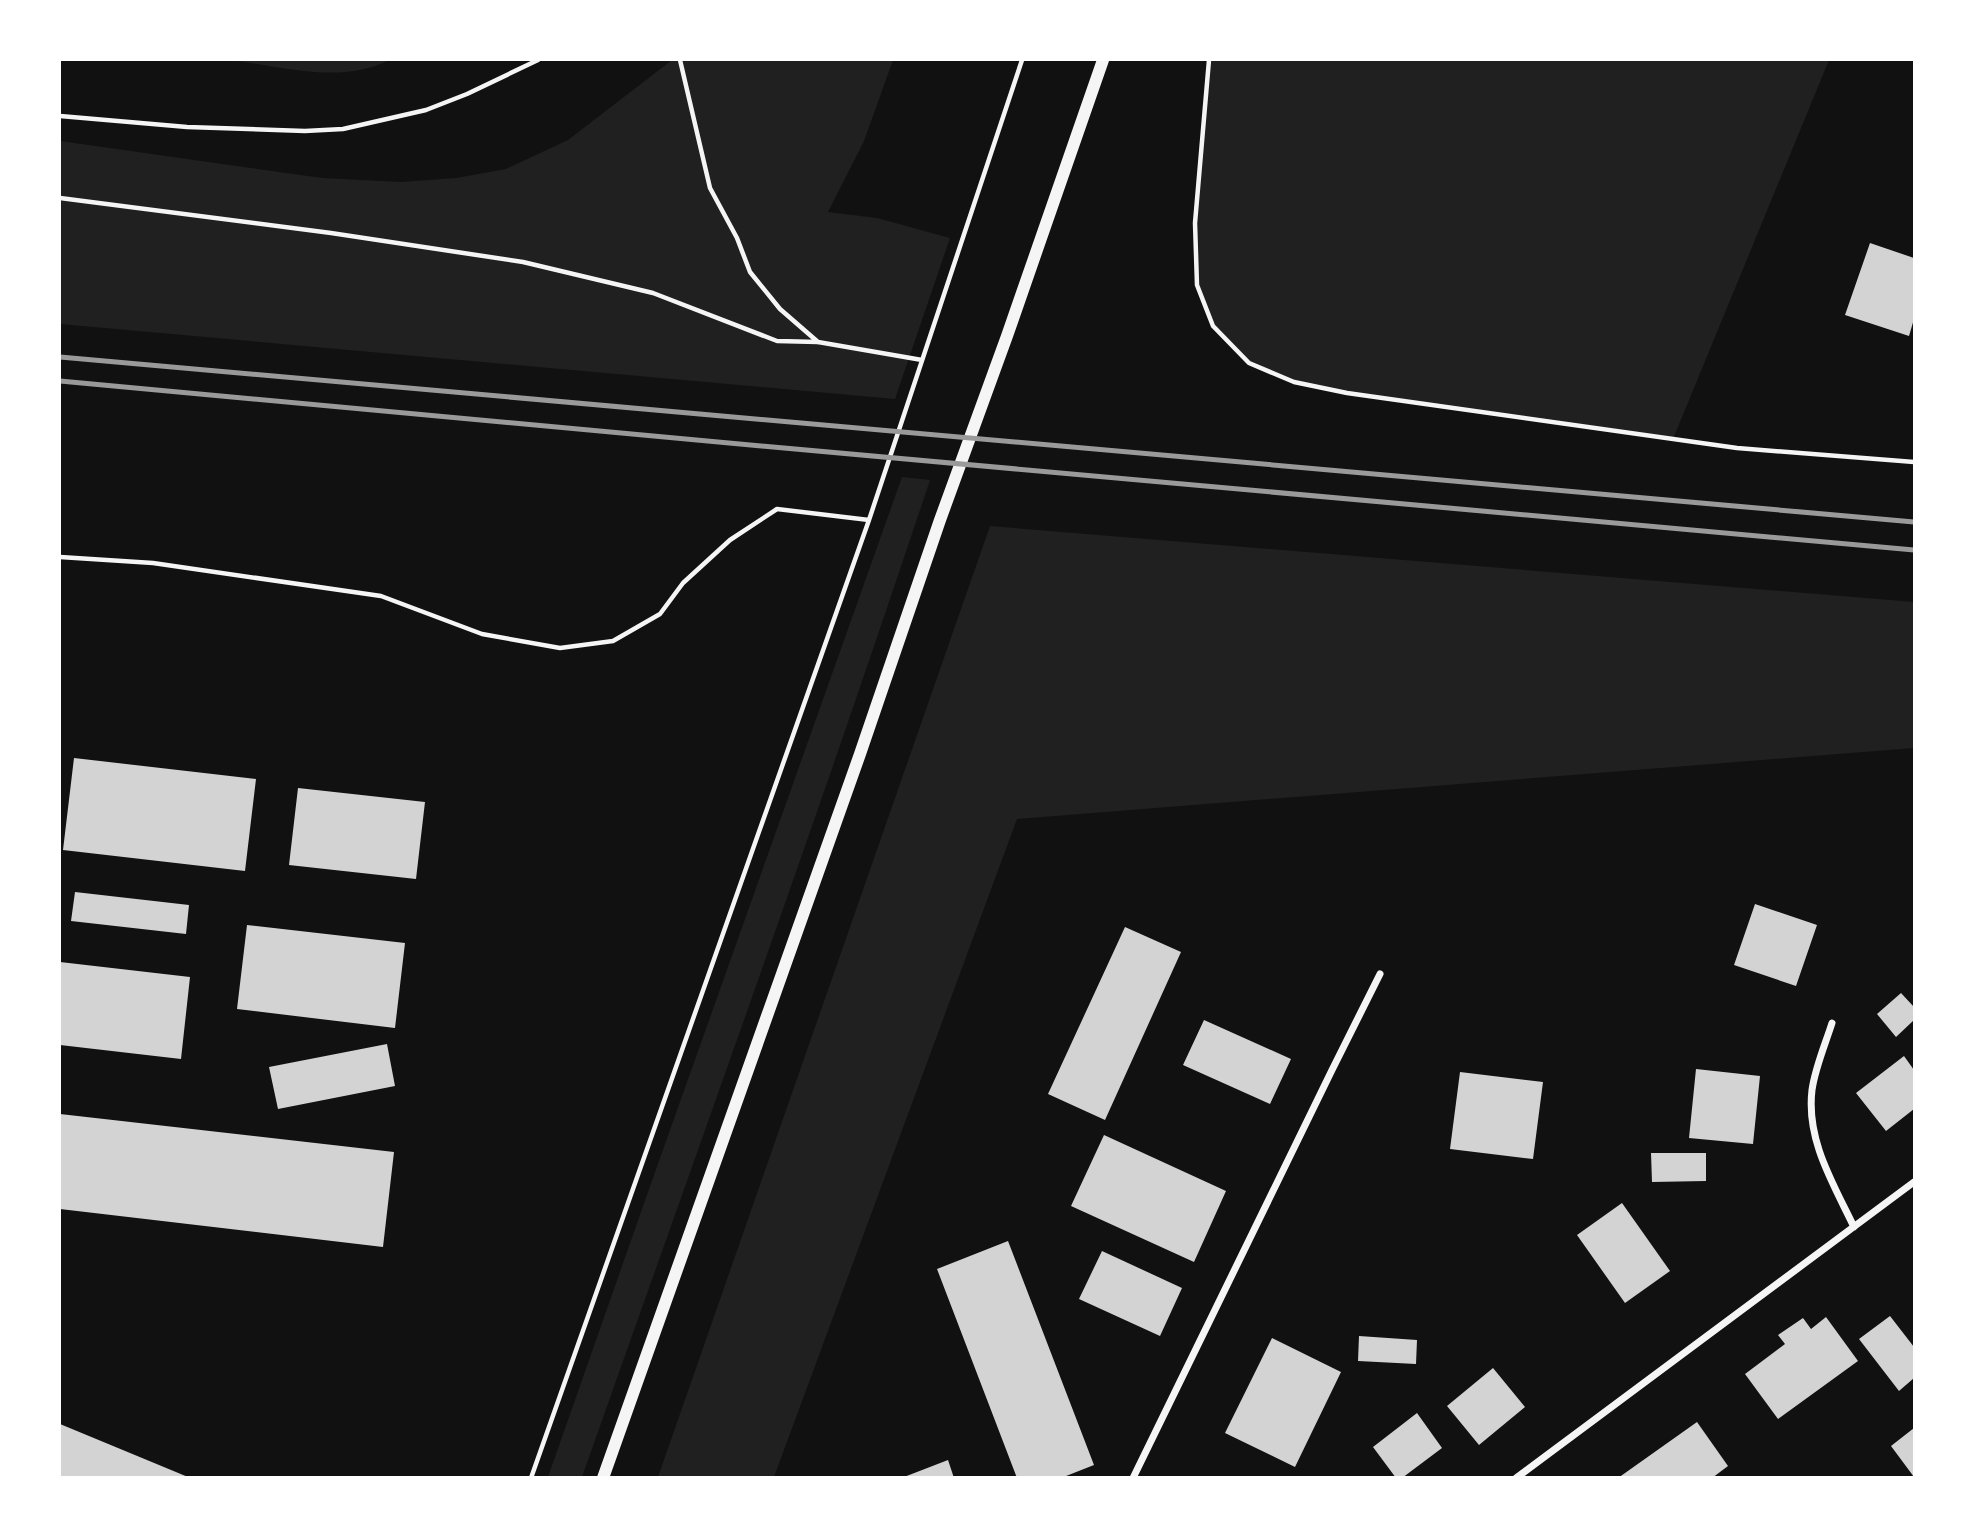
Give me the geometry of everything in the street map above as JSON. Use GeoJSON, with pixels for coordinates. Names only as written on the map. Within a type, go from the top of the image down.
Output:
{"type":"FeatureCollection","features":[{"type":"Feature","properties":{"kind":"street"},"geometry":{"type":"LineString","coordinates":[[603,1478],[1103,60]]}},
{"type":"Feature","properties":{"kind":"street"},"geometry":{"type":"LineString","coordinates":[[1133,1478],[1380,974]]}},
{"type":"Feature","properties":{"kind":"street"},"geometry":{"type":"LineString","coordinates":[[1832,1023],[1812,1088],[1811,1119],[1819,1154],[1854,1227]]}},
{"type":"Feature","properties":{"kind":"street"},"geometry":{"type":"LineString","coordinates":[[1516,1478],[1914,1182]]}},
{"type":"Feature","properties":{"kind":"path"},"geometry":{"type":"LineString","coordinates":[[60,116],[187,128],[305,131],[343,129],[426,110],[467,94],[538,60]]}},
{"type":"Feature","properties":{"kind":"path"},"geometry":{"type":"LineString","coordinates":[[680,60],[710,188],[737,238],[750,272],[780,309],[818,342]]}},
{"type":"Feature","properties":{"kind":"path"},"geometry":{"type":"LineString","coordinates":[[531,1478],[869,520],[1022,60]]}},
{"type":"Feature","properties":{"kind":"path"},"geometry":{"type":"LineString","coordinates":[[1209,60],[1195,223],[1197,285],[1213,326],[1249,363],[1294,382],[1347,393],[1737,448],[1914,462]]}},
{"type":"Feature","properties":{"kind":"path"},"geometry":{"type":"LineString","coordinates":[[60,198],[331,233],[523,262],[653,293],[777,341],[818,342],[922,360]]}},
{"type":"Feature","properties":{"kind":"path"},"geometry":{"type":"LineString","coordinates":[[60,557],[153,564],[381,596],[482,634],[560,648],[613,641],[660,614],[683,583],[730,540],[778,509],[869,520]]}},
{"type":"Feature","properties":{"kind":"shaded area"},"geometry":{"type":"Polygon","coordinates":[[[230,60],[389,60],[370,67],[331,73],[230,60]]]}},
{"type":"Feature","properties":{"kind":"shaded area"},"geometry":{"type":"Polygon","coordinates":[[[672,60],[893,60],[864,141],[828,212],[877,218],[950,238],[895,399],[60,324],[60,141],[322,178],[401,182],[456,178],[506,169],[568,140],[672,60]]]}},
{"type":"Feature","properties":{"kind":"shaded area"},"geometry":{"type":"Polygon","coordinates":[[[1209,60],[1829,60],[1673,439],[1347,393],[1294,382],[1249,363],[1213,326],[1197,285],[1195,223],[1209,60]]]}},
{"type":"Feature","properties":{"kind":"shaded area"},"geometry":{"type":"Polygon","coordinates":[[[902,477],[930,480],[845,730],[582,1477],[548,1477],[648,1192],[902,477]]]}},
{"type":"Feature","properties":{"kind":"shaded area"},"geometry":{"type":"Polygon","coordinates":[[[990,526],[1914,602],[1914,748],[1017,819],[774,1477],[658,1477],[990,526]]]}},
{"type":"Feature","properties":{"kind":"building"},"geometry":{"type":"Polygon","coordinates":[[[1870,243],[1914,258],[1914,319],[1909,336],[1845,315],[1870,243]]]}},
{"type":"Feature","properties":{"kind":"building"},"geometry":{"type":"Polygon","coordinates":[[[74,758],[256,779],[245,871],[63,850],[74,758]]]}},
{"type":"Feature","properties":{"kind":"building"},"geometry":{"type":"Polygon","coordinates":[[[298,788],[425,802],[416,879],[289,865],[298,788]]]}},
{"type":"Feature","properties":{"kind":"building"},"geometry":{"type":"Polygon","coordinates":[[[75,892],[189,905],[186,934],[71,921],[75,892]]]}},
{"type":"Feature","properties":{"kind":"building"},"geometry":{"type":"Polygon","coordinates":[[[1755,904],[1817,925],[1796,986],[1734,965],[1755,904]]]}},
{"type":"Feature","properties":{"kind":"building"},"geometry":{"type":"Polygon","coordinates":[[[247,925],[405,943],[395,1028],[237,1009],[247,925]]]}},
{"type":"Feature","properties":{"kind":"building"},"geometry":{"type":"Polygon","coordinates":[[[1125,927],[1181,952],[1105,1120],[1048,1094],[1125,927]]]}},
{"type":"Feature","properties":{"kind":"building"},"geometry":{"type":"Polygon","coordinates":[[[60,962],[190,977],[181,1059],[60,1045],[60,962]]]}},
{"type":"Feature","properties":{"kind":"building"},"geometry":{"type":"Polygon","coordinates":[[[1901,993],[1914,1007],[1914,1020],[1896,1037],[1877,1014],[1901,993]]]}},
{"type":"Feature","properties":{"kind":"building"},"geometry":{"type":"Polygon","coordinates":[[[1204,1020],[1291,1059],[1270,1104],[1183,1065],[1204,1020]]]}},
{"type":"Feature","properties":{"kind":"building"},"geometry":{"type":"Polygon","coordinates":[[[387,1044],[395,1086],[278,1109],[269,1067],[387,1044]]]}},
{"type":"Feature","properties":{"kind":"building"},"geometry":{"type":"Polygon","coordinates":[[[1904,1056],[1914,1070],[1914,1109],[1886,1131],[1856,1093],[1904,1056]]]}},
{"type":"Feature","properties":{"kind":"building"},"geometry":{"type":"Polygon","coordinates":[[[1696,1069],[1760,1076],[1753,1144],[1689,1138],[1696,1069]]]}},
{"type":"Feature","properties":{"kind":"building"},"geometry":{"type":"Polygon","coordinates":[[[1460,1072],[1543,1082],[1533,1159],[1450,1149],[1460,1072]]]}},
{"type":"Feature","properties":{"kind":"building"},"geometry":{"type":"Polygon","coordinates":[[[60,1114],[394,1152],[383,1247],[60,1209],[60,1114]]]}},
{"type":"Feature","properties":{"kind":"building"},"geometry":{"type":"Polygon","coordinates":[[[1104,1135],[1226,1191],[1194,1262],[1071,1206],[1104,1135]]]}},
{"type":"Feature","properties":{"kind":"building"},"geometry":{"type":"Polygon","coordinates":[[[1651,1153],[1706,1153],[1706,1181],[1652,1182],[1651,1153]]]}},
{"type":"Feature","properties":{"kind":"building"},"geometry":{"type":"Polygon","coordinates":[[[1622,1203],[1670,1271],[1625,1303],[1577,1235],[1622,1203]]]}},
{"type":"Feature","properties":{"kind":"building"},"geometry":{"type":"Polygon","coordinates":[[[1008,1241],[1094,1465],[1061,1478],[1017,1478],[937,1269],[1008,1241]]]}},
{"type":"Feature","properties":{"kind":"building"},"geometry":{"type":"Polygon","coordinates":[[[1102,1251],[1182,1288],[1160,1336],[1079,1299],[1102,1251]]]}},
{"type":"Feature","properties":{"kind":"building"},"geometry":{"type":"Polygon","coordinates":[[[1890,1316],[1914,1347],[1914,1378],[1899,1391],[1859,1339],[1890,1316]]]}},
{"type":"Feature","properties":{"kind":"building"},"geometry":{"type":"Polygon","coordinates":[[[1826,1317],[1858,1361],[1778,1419],[1745,1374],[1785,1344],[1778,1335],[1803,1318],[1811,1329],[1826,1317]]]}},
{"type":"Feature","properties":{"kind":"building"},"geometry":{"type":"Polygon","coordinates":[[[1359,1336],[1417,1340],[1416,1364],[1358,1361],[1359,1336]]]}},
{"type":"Feature","properties":{"kind":"building"},"geometry":{"type":"Polygon","coordinates":[[[1272,1338],[1341,1372],[1295,1467],[1225,1433],[1272,1338]]]}},
{"type":"Feature","properties":{"kind":"building"},"geometry":{"type":"Polygon","coordinates":[[[1493,1368],[1525,1407],[1479,1445],[1447,1406],[1493,1368]]]}},
{"type":"Feature","properties":{"kind":"building"},"geometry":{"type":"Polygon","coordinates":[[[1417,1413],[1442,1448],[1402,1478],[1396,1478],[1373,1447],[1417,1413]]]}},
{"type":"Feature","properties":{"kind":"building"},"geometry":{"type":"Polygon","coordinates":[[[1697,1422],[1728,1466],[1712,1478],[1618,1478],[1697,1422]]]}},
{"type":"Feature","properties":{"kind":"building"},"geometry":{"type":"Polygon","coordinates":[[[60,1424],[188,1477],[188,1478],[60,1478],[60,1424]]]}},
{"type":"Feature","properties":{"kind":"building"},"geometry":{"type":"Polygon","coordinates":[[[1914,1428],[1914,1477],[1891,1446],[1914,1428]]]}},
{"type":"Feature","properties":{"kind":"building"},"geometry":{"type":"Polygon","coordinates":[[[948,1460],[954,1478],[904,1478],[904,1477],[948,1460]]]}},
{"type":"Feature","properties":{"kind":"railway"},"geometry":{"type":"LineString","coordinates":[[60,357],[1914,522]]}},
{"type":"Feature","properties":{"kind":"railway"},"geometry":{"type":"LineString","coordinates":[[60,381],[1914,550]]}}]}
